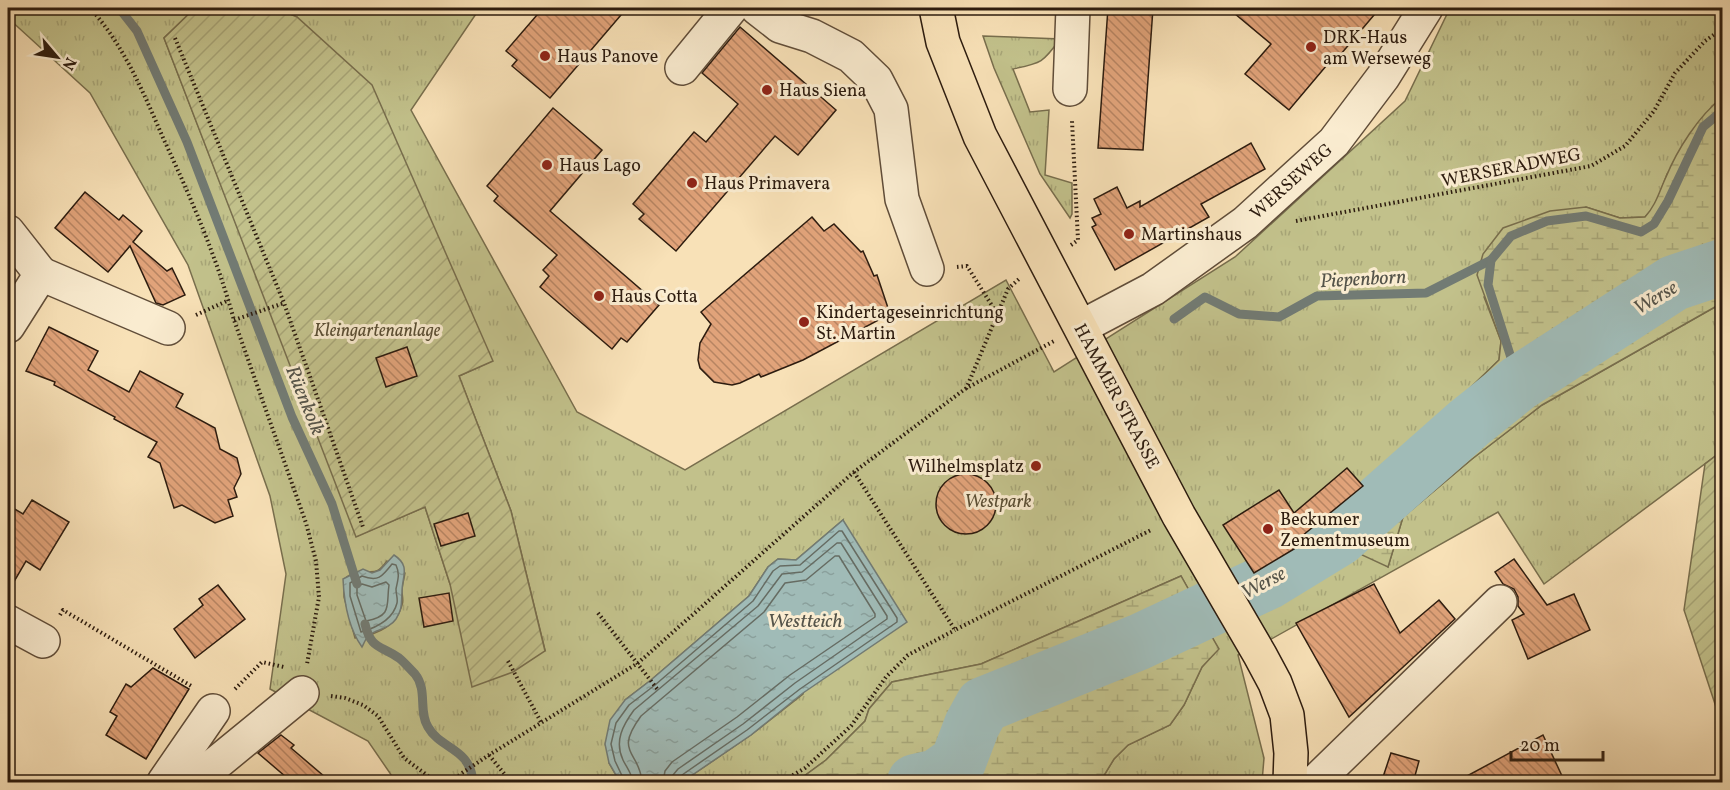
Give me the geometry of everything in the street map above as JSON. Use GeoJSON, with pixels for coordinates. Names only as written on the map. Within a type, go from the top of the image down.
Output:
{"type":"FeatureCollection","features":[{"type":"Feature","properties":{"kind":"main road","name":"HAMMER STRASSE"},"geometry":{"type":"LineString","coordinates":[[936,8],[943,42],[1035,267],[1081,327],[1179,516],[1275,683],[1287,715],[1291,753],[1290,783]]}},
{"type":"Feature","properties":{"kind":"street"},"geometry":{"type":"LineString","coordinates":[[682,68],[731,8]]}},
{"type":"Feature","properties":{"kind":"street"},"geometry":{"type":"LineString","coordinates":[[757,8],[780,26],[812,36],[851,56],[876,80],[891,109],[902,199],[927,269]]}},
{"type":"Feature","properties":{"kind":"street"},"geometry":{"type":"LineString","coordinates":[[1070,89],[1073,8]]}},
{"type":"Feature","properties":{"kind":"street","name":"WERSEWEG"},"geometry":{"type":"LineString","coordinates":[[1081,327],[1153,289],[1236,229],[1334,142],[1383,77],[1426,8]]}},
{"type":"Feature","properties":{"kind":"street"},"geometry":{"type":"LineString","coordinates":[[8,232],[41,274],[168,327]]}},
{"type":"Feature","properties":{"kind":"street"},"geometry":{"type":"LineString","coordinates":[[8,326],[41,274]]}},
{"type":"Feature","properties":{"kind":"street"},"geometry":{"type":"LineString","coordinates":[[1316,783],[1500,602]]}},
{"type":"Feature","properties":{"kind":"street"},"geometry":{"type":"LineString","coordinates":[[8,622],[42,641]]}},
{"type":"Feature","properties":{"kind":"street"},"geometry":{"type":"LineString","coordinates":[[201,783],[213,766],[302,693]]}},
{"type":"Feature","properties":{"kind":"street"},"geometry":{"type":"LineString","coordinates":[[164,783],[213,711]]}},
{"type":"Feature","properties":{"kind":"path"},"geometry":{"type":"LineString","coordinates":[[90,8],[100,18],[138,82],[188,193],[229,300],[234,320],[306,523],[316,561],[319,597],[302,693],[345,698],[363,705],[378,716],[404,758],[436,783]]}},
{"type":"Feature","properties":{"kind":"path","name":"WERSERADWEG"},"geometry":{"type":"LineString","coordinates":[[1295,221],[1591,166],[1625,146],[1654,111],[1676,73],[1705,41],[1722,29]]}},
{"type":"Feature","properties":{"kind":"path"},"geometry":{"type":"LineString","coordinates":[[175,38],[284,303],[363,527]]}},
{"type":"Feature","properties":{"kind":"path"},"geometry":{"type":"LineString","coordinates":[[965,389],[1008,289],[1035,267],[1078,240],[1070,89]]}},
{"type":"Feature","properties":{"kind":"path"},"geometry":{"type":"LineString","coordinates":[[976,281],[997,313]]}},
{"type":"Feature","properties":{"kind":"path"},"geometry":{"type":"LineString","coordinates":[[234,320],[284,303]]}},
{"type":"Feature","properties":{"kind":"path"},"geometry":{"type":"LineString","coordinates":[[452,783],[462,773],[489,755],[638,663],[854,472],[965,389],[1081,327]]}},
{"type":"Feature","properties":{"kind":"path"},"geometry":{"type":"LineString","coordinates":[[854,472],[955,630]]}},
{"type":"Feature","properties":{"kind":"path"},"geometry":{"type":"LineString","coordinates":[[781,783],[805,768],[851,726],[886,677],[909,655],[1179,516]]}},
{"type":"Feature","properties":{"kind":"path"},"geometry":{"type":"LineString","coordinates":[[42,641],[63,610],[207,696],[213,711],[262,662]]}},
{"type":"Feature","properties":{"kind":"path"},"geometry":{"type":"LineString","coordinates":[[598,613],[658,690]]}},
{"type":"Feature","properties":{"kind":"path"},"geometry":{"type":"LineString","coordinates":[[508,661],[542,724]]}},
{"type":"Feature","properties":{"kind":"path"},"geometry":{"type":"LineString","coordinates":[[489,755],[512,783]]}},
{"type":"Feature","properties":{"kind":"green space","name":"Westpark"},"geometry":{"type":"Polygon","coordinates":[[[8,8],[195,8],[164,38],[357,536],[425,507],[450,584],[545,650],[511,511],[459,376],[492,361],[297,17],[276,8],[480,8],[411,110],[577,412],[685,470],[1006,280],[1054,372],[1235,257],[1405,101],[1450,8],[1722,8],[1722,98],[1712,106],[1667,174],[1655,206],[1645,217],[1620,218],[1586,207],[1484,297],[1501,341],[1499,360],[1371,476],[1365,487],[1330,518],[1388,567],[1403,517],[1472,459],[1542,405],[1722,303],[1722,451],[1544,584],[1498,512],[1266,642],[1238,655],[1264,758],[1262,782],[1100,782],[1114,759],[1128,745],[1170,725],[1184,705],[1202,667],[1218,649],[1212,637],[1213,633],[1181,576],[981,664],[892,682],[869,709],[865,721],[826,760],[796,782],[682,782],[751,735],[803,694],[843,520],[796,560],[778,559],[768,567],[749,596],[625,700],[609,763],[620,782],[396,782],[368,741],[270,689],[286,574],[270,496],[188,265],[90,93],[8,18],[8,8]],[[387,561],[377,571],[357,572],[344,579],[344,597],[355,638],[378,632],[395,619],[403,603],[402,589],[405,573],[387,561]]]}},
{"type":"Feature","properties":{"kind":"green space","name":"Kleingartenanlage"},"geometry":{"type":"Polygon","coordinates":[[[195,8],[276,8],[297,17],[372,85],[493,361],[459,376],[511,511],[545,651],[513,672],[472,687],[450,584],[425,507],[356,537],[164,38],[195,8]]]}},
{"type":"Feature","properties":{"kind":"green space"},"geometry":{"type":"Polygon","coordinates":[[[983,36],[1060,39],[1041,61],[1013,69],[1030,112],[1049,110],[1045,175],[1072,183],[1070,218],[1040,174],[994,68],[983,36]]]}},
{"type":"Feature","properties":{"kind":"green space"},"geometry":{"type":"Polygon","coordinates":[[[1722,98],[1722,303],[1542,405],[1472,459],[1403,517],[1388,567],[1362,555],[1330,518],[1365,487],[1371,476],[1499,360],[1501,341],[1477,275],[1483,254],[1503,228],[1550,211],[1586,207],[1620,218],[1645,217],[1655,203],[1682,145],[1705,114],[1722,98]]]}},
{"type":"Feature","properties":{"kind":"green space"},"geometry":{"type":"Polygon","coordinates":[[[1722,451],[1722,709],[1718,713],[1684,610],[1705,464],[1722,451]]]}},
{"type":"Feature","properties":{"kind":"green space"},"geometry":{"type":"Polygon","coordinates":[[[1181,576],[1213,633],[1212,637],[1219,649],[1202,667],[1184,705],[1170,725],[1128,745],[1114,759],[1100,782],[796,782],[826,760],[865,721],[869,709],[892,682],[981,664],[1181,576]]]}},
{"type":"Feature","properties":{"kind":"water","name":"Westteich"},"geometry":{"type":"Polygon","coordinates":[[[843,520],[907,622],[803,693],[751,735],[682,782],[620,782],[609,763],[605,744],[610,720],[625,700],[749,596],[768,567],[778,559],[796,560],[843,520]]]}},
{"type":"Feature","properties":{"kind":"water"},"geometry":{"type":"Polygon","coordinates":[[[394,555],[404,567],[400,612],[390,625],[369,635],[362,647],[357,640],[348,614],[343,579],[363,569],[372,573],[380,570],[394,555]]]}},
{"type":"Feature","properties":{"kind":"building","name":"Haus Panove"},"geometry":{"type":"Polygon","coordinates":[[[543,8],[627,8],[550,98],[512,66],[517,60],[506,51],[543,8]]]}},
{"type":"Feature","properties":{"kind":"building"},"geometry":{"type":"Polygon","coordinates":[[[1108,8],[1153,8],[1143,150],[1098,148],[1108,8]]]}},
{"type":"Feature","properties":{"kind":"building","name":"DRK-Haus am Werseweg"},"geometry":{"type":"Polygon","coordinates":[[[1228,8],[1380,8],[1335,61],[1332,59],[1289,110],[1245,74],[1271,44],[1228,8]]]}},
{"type":"Feature","properties":{"kind":"building"},"geometry":{"type":"Polygon","coordinates":[[[740,27],[836,110],[798,155],[775,136],[676,251],[639,219],[644,214],[633,204],[694,132],[706,142],[738,104],[702,73],[740,27]]]}},
{"type":"Feature","properties":{"kind":"building"},"geometry":{"type":"Polygon","coordinates":[[[553,108],[602,150],[550,211],[659,305],[627,342],[621,338],[612,349],[540,287],[549,276],[543,270],[557,255],[494,201],[498,196],[487,186],[553,108]]]}},
{"type":"Feature","properties":{"kind":"building"},"geometry":{"type":"Polygon","coordinates":[[[1251,143],[1265,169],[1201,204],[1209,217],[1115,270],[1092,227],[1096,225],[1092,218],[1101,214],[1094,199],[1117,187],[1127,208],[1140,201],[1140,207],[1251,143]]]}},
{"type":"Feature","properties":{"kind":"building"},"geometry":{"type":"Polygon","coordinates":[[[85,192],[119,220],[123,215],[142,231],[133,242],[167,271],[172,268],[185,295],[163,305],[156,303],[130,246],[108,272],[55,228],[85,192]]]}},
{"type":"Feature","properties":{"kind":"building"},"geometry":{"type":"Polygon","coordinates":[[[812,217],[824,231],[834,224],[861,252],[863,251],[874,276],[877,275],[890,314],[803,360],[761,377],[759,374],[732,385],[714,382],[700,368],[698,360],[700,343],[711,324],[701,312],[812,217]]]}},
{"type":"Feature","properties":{"kind":"building"},"geometry":{"type":"Polygon","coordinates":[[[49,327],[98,351],[88,370],[129,392],[140,371],[183,394],[176,407],[215,428],[220,449],[237,458],[241,474],[234,488],[237,497],[228,500],[233,516],[215,523],[182,505],[174,508],[160,463],[148,457],[157,442],[54,385],[55,382],[26,371],[49,327]]]}},
{"type":"Feature","properties":{"kind":"building"},"geometry":{"type":"Polygon","coordinates":[[[407,347],[417,376],[386,387],[376,358],[407,347]]]}},
{"type":"Feature","properties":{"kind":"building","name":"Beckumer Zementmuseum"},"geometry":{"type":"Polygon","coordinates":[[[1347,468],[1363,486],[1291,545],[1294,549],[1254,573],[1223,525],[1279,490],[1294,513],[1347,468]]]}},
{"type":"Feature","properties":{"kind":"building"},"geometry":{"type":"Polygon","coordinates":[[[960,474],[972,474],[988,482],[994,492],[996,504],[994,516],[988,526],[972,534],[960,534],[944,526],[936,510],[936,498],[944,482],[960,474]]]}},
{"type":"Feature","properties":{"kind":"building"},"geometry":{"type":"Polygon","coordinates":[[[32,500],[69,522],[40,570],[26,561],[8,592],[8,505],[23,514],[32,500]]]}},
{"type":"Feature","properties":{"kind":"building"},"geometry":{"type":"Polygon","coordinates":[[[468,513],[475,536],[441,546],[434,524],[468,513]]]}},
{"type":"Feature","properties":{"kind":"building"},"geometry":{"type":"Polygon","coordinates":[[[1514,559],[1547,605],[1574,594],[1590,630],[1528,659],[1512,620],[1524,614],[1518,606],[1518,597],[1514,589],[1503,584],[1495,572],[1514,559]]]}},
{"type":"Feature","properties":{"kind":"building"},"geometry":{"type":"Polygon","coordinates":[[[1374,584],[1400,633],[1439,600],[1455,619],[1349,717],[1296,623],[1374,584]]]}},
{"type":"Feature","properties":{"kind":"building"},"geometry":{"type":"Polygon","coordinates":[[[218,585],[245,619],[195,658],[174,629],[203,605],[199,599],[218,585]]]}},
{"type":"Feature","properties":{"kind":"building"},"geometry":{"type":"Polygon","coordinates":[[[449,593],[453,621],[424,627],[419,598],[449,593]]]}},
{"type":"Feature","properties":{"kind":"building"},"geometry":{"type":"Polygon","coordinates":[[[153,668],[189,689],[146,759],[106,735],[117,716],[110,712],[126,684],[131,687],[153,668]]]}},
{"type":"Feature","properties":{"kind":"building"},"geometry":{"type":"Polygon","coordinates":[[[281,735],[294,745],[291,748],[332,783],[293,783],[258,753],[281,735]]]}},
{"type":"Feature","properties":{"kind":"building"},"geometry":{"type":"Polygon","coordinates":[[[1543,735],[1562,776],[1550,783],[1454,783],[1543,735]]]}},
{"type":"Feature","properties":{"kind":"building"},"geometry":{"type":"Polygon","coordinates":[[[1391,753],[1419,761],[1413,783],[1381,783],[1391,753]]]}},
{"type":"Feature","properties":{"kind":"waterway","name":"Rüenkolk"},"geometry":{"type":"LineString","coordinates":[[119,8],[137,31],[187,142],[292,417],[332,504],[357,584]]}},
{"type":"Feature","properties":{"kind":"waterway"},"geometry":{"type":"LineString","coordinates":[[1519,383],[1488,285],[1491,260],[1511,236],[1547,221],[1586,216],[1641,232],[1654,224],[1668,201],[1703,127],[1722,111]]}},
{"type":"Feature","properties":{"kind":"waterway","name":"Piepenborn"},"geometry":{"type":"LineString","coordinates":[[1174,319],[1205,297],[1239,314],[1279,317],[1317,296],[1426,293],[1491,260]]}},
{"type":"Feature","properties":{"kind":"waterway","name":"Werse"},"geometry":{"type":"LineString","coordinates":[[915,782],[937,777],[958,762],[972,725],[983,705],[1139,642],[1267,582],[1339,538],[1469,423],[1519,383],[1674,283],[1722,267]]}},
{"type":"Feature","properties":{"kind":"waterway","name":"Rüenkolk"},"geometry":{"type":"LineString","coordinates":[[365,624],[374,643],[399,658],[415,674],[421,687],[425,721],[428,727],[434,735],[467,762],[473,782]]}},
{"type":"Feature","properties":{"kind":"place","name":"DRK-Haus am Werseweg"},"geometry":{"type":"Point","coordinates":[1311,47]}},
{"type":"Feature","properties":{"kind":"place","name":"Haus Panove"},"geometry":{"type":"Point","coordinates":[545,56]}},
{"type":"Feature","properties":{"kind":"place","name":"Haus Siena"},"geometry":{"type":"Point","coordinates":[767,90]}},
{"type":"Feature","properties":{"kind":"place","name":"Haus Lago"},"geometry":{"type":"Point","coordinates":[547,165]}},
{"type":"Feature","properties":{"kind":"place","name":"Haus Primavera"},"geometry":{"type":"Point","coordinates":[692,183]}},
{"type":"Feature","properties":{"kind":"place","name":"Martinshaus"},"geometry":{"type":"Point","coordinates":[1129,234]}},
{"type":"Feature","properties":{"kind":"place","name":"Haus Cotta"},"geometry":{"type":"Point","coordinates":[599,296]}},
{"type":"Feature","properties":{"kind":"place","name":"Kindertageseinrichtung St. Martin"},"geometry":{"type":"Point","coordinates":[804,322]}},
{"type":"Feature","properties":{"kind":"place","name":"Wilhelmsplatz"},"geometry":{"type":"Point","coordinates":[1036,466]}},
{"type":"Feature","properties":{"kind":"place","name":"Beckumer Zementmuseum"},"geometry":{"type":"Point","coordinates":[1268,529]}}]}
